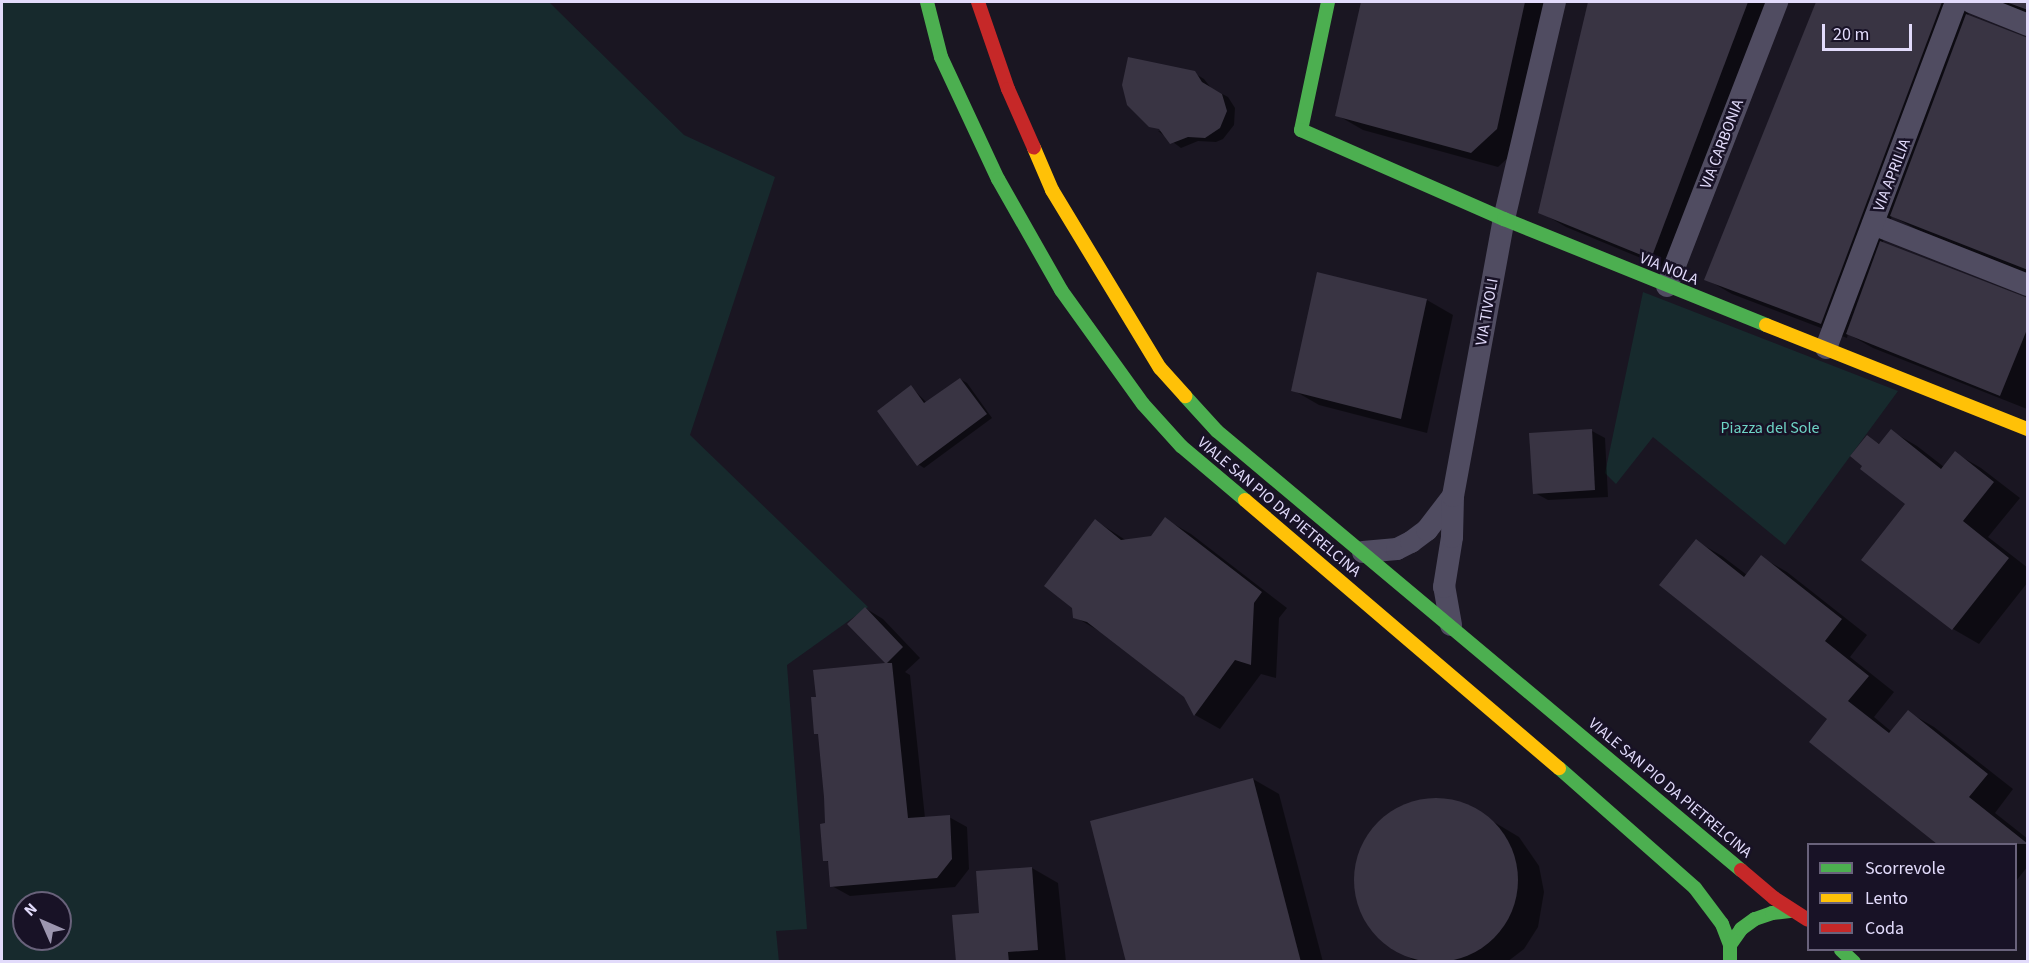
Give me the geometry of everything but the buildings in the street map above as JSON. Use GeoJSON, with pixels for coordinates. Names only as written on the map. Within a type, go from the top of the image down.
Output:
{"type":"FeatureCollection","features":[{"type":"Feature","properties":{"kind":"main road","name":"VIALE SAN PIO DA PIETRELCINA"},"geometry":{"type":"LineString","coordinates":[[927,2],[941,57],[998,179],[1061,290],[1143,404],[1181,446],[1484,701],[1695,888],[1722,924],[1730,945]]}},
{"type":"Feature","properties":{"kind":"main road","name":"VIALE SAN PIO DA PIETRELCINA"},"geometry":{"type":"LineString","coordinates":[[978,2],[1008,90],[1052,190],[1160,368],[1217,431],[1792,911],[1807,919]]}},
{"type":"Feature","properties":{"kind":"main road","name":"VIA NOLA"},"geometry":{"type":"LineString","coordinates":[[1328,2],[1301,130],[1504,219],[1667,286],[1826,348],[2025,420]]}},
{"type":"Feature","properties":{"kind":"main road"},"geometry":{"type":"LineString","coordinates":[[1730,962],[1730,945],[1741,929],[1772,913],[1792,911]]}},
{"type":"Feature","properties":{"kind":"main road"},"geometry":{"type":"LineString","coordinates":[[1842,951],[1854,962]]}},
{"type":"Feature","properties":{"kind":"street","name":"VIA TIVOLI"},"geometry":{"type":"LineString","coordinates":[[1451,625],[1444,587],[1452,537],[1453,496],[1504,219],[1555,2]]}},
{"type":"Feature","properties":{"kind":"street","name":"VIA CARBONIA"},"geometry":{"type":"LineString","coordinates":[[1667,286],[1777,2]]}},
{"type":"Feature","properties":{"kind":"street","name":"VIA APRILIA"},"geometry":{"type":"LineString","coordinates":[[1826,348],[1956,2]]}},
{"type":"Feature","properties":{"kind":"street"},"geometry":{"type":"LineString","coordinates":[[1971,2],[2028,25]]}},
{"type":"Feature","properties":{"kind":"street"},"geometry":{"type":"LineString","coordinates":[[1873,224],[2028,285]]}},
{"type":"Feature","properties":{"kind":"street"},"geometry":{"type":"LineString","coordinates":[[1363,552],[1397,549],[1411,542],[1427,530],[1453,496]]}},
{"type":"Feature","properties":{"kind":"green space"},"geometry":{"type":"Polygon","coordinates":[[[2,2],[549,2],[684,135],[775,177],[690,435],[868,607],[787,665],[807,929],[776,931],[779,962],[2,962],[2,2]]]}},
{"type":"Feature","properties":{"kind":"green space","name":"Piazza del Sole"},"geometry":{"type":"Polygon","coordinates":[[[1643,292],[1898,391],[1785,545],[1653,437],[1616,484],[1605,473],[1643,292]]]}},
{"type":"Feature","properties":{"kind":"traffic: fast"},"geometry":{"type":"LineString","coordinates":[[927,2],[941,57],[998,179],[1061,290],[1143,404],[1181,446],[1245,500]]}},
{"type":"Feature","properties":{"kind":"traffic: fast"},"geometry":{"type":"LineString","coordinates":[[1328,2],[1301,130],[1504,219],[1766,325]]}},
{"type":"Feature","properties":{"kind":"traffic: fast"},"geometry":{"type":"LineString","coordinates":[[1185,396],[1217,431],[1741,870]]}},
{"type":"Feature","properties":{"kind":"traffic: fast"},"geometry":{"type":"LineString","coordinates":[[1559,768],[1695,888],[1722,924],[1730,945],[1730,962]]}},
{"type":"Feature","properties":{"kind":"traffic: fast"},"geometry":{"type":"LineString","coordinates":[[1730,945],[1741,929],[1755,919],[1772,913],[1792,911]]}},
{"type":"Feature","properties":{"kind":"traffic: fast"},"geometry":{"type":"LineString","coordinates":[[1842,951],[1854,962]]}},
{"type":"Feature","properties":{"kind":"traffic: slow"},"geometry":{"type":"LineString","coordinates":[[1034,148],[1052,190],[1160,368],[1185,396]]}},
{"type":"Feature","properties":{"kind":"traffic: slow"},"geometry":{"type":"LineString","coordinates":[[1766,325],[2028,429]]}},
{"type":"Feature","properties":{"kind":"traffic: slow"},"geometry":{"type":"LineString","coordinates":[[1245,500],[1559,768]]}},
{"type":"Feature","properties":{"kind":"traffic: jam"},"geometry":{"type":"LineString","coordinates":[[978,2],[1008,89],[1034,148]]}},
{"type":"Feature","properties":{"kind":"traffic: jam"},"geometry":{"type":"LineString","coordinates":[[1741,870],[1774,898],[1807,919]]}}]}
